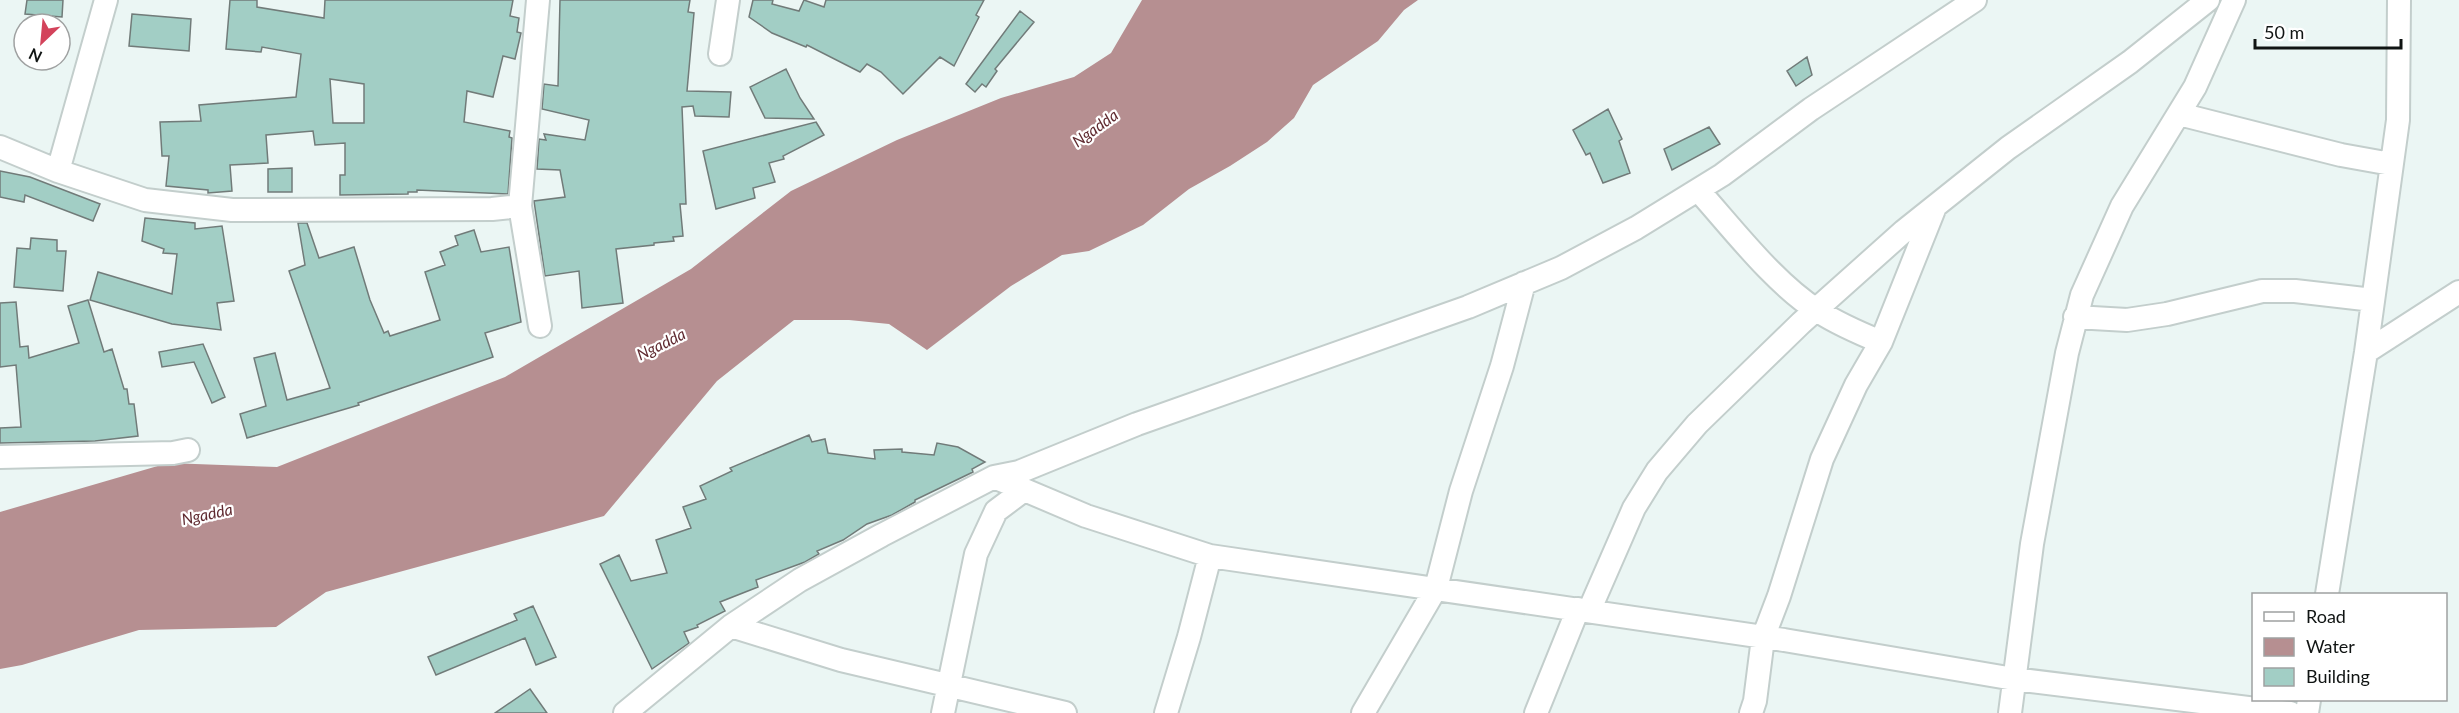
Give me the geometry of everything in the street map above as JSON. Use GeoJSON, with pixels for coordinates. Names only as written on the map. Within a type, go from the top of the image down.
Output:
{"type":"FeatureCollection","features":[{"type":"Feature","properties":{"kind":"street"},"geometry":{"type":"LineString","coordinates":[[58,171],[106,0]]}},
{"type":"Feature","properties":{"kind":"street"},"geometry":{"type":"LineString","coordinates":[[538,0],[520,206],[540,326]]}},
{"type":"Feature","properties":{"kind":"street"},"geometry":{"type":"LineString","coordinates":[[720,54],[728,0]]}},
{"type":"Feature","properties":{"kind":"street"},"geometry":{"type":"LineString","coordinates":[[632,710],[731,626],[800,580],[882,534],[994,477],[1019,472],[1137,424],[1468,307],[1560,268],[1636,228],[1722,175],[1811,109],[1975,0]]}},
{"type":"Feature","properties":{"kind":"street"},"geometry":{"type":"LineString","coordinates":[[1536,713],[1634,508],[1657,471],[1697,424],[1816,310],[1904,231],[2008,148],[2130,62],[2208,0]]}},
{"type":"Feature","properties":{"kind":"street"},"geometry":{"type":"LineString","coordinates":[[2010,713],[2032,543],[2075,317],[2090,274],[2122,206],[2195,87],[2234,0]]}},
{"type":"Feature","properties":{"kind":"street"},"geometry":{"type":"LineString","coordinates":[[2327,593],[2366,352],[2398,120],[2399,0]]}},
{"type":"Feature","properties":{"kind":"street"},"geometry":{"type":"LineString","coordinates":[[2179,114],[2341,155],[2391,164]]}},
{"type":"Feature","properties":{"kind":"street"},"geometry":{"type":"LineString","coordinates":[[0,147],[58,171],[145,200],[232,210],[492,209],[520,206]]}},
{"type":"Feature","properties":{"kind":"street"},"geometry":{"type":"LineString","coordinates":[[1698,190],[1764,266],[1816,310],[1846,328],[1881,342]]}},
{"type":"Feature","properties":{"kind":"street"},"geometry":{"type":"LineString","coordinates":[[1751,713],[1755,701],[1763,638],[1779,596],[1822,459],[1856,385],[1881,342],[1936,207]]}},
{"type":"Feature","properties":{"kind":"street"},"geometry":{"type":"LineString","coordinates":[[1364,713],[1436,588],[1461,491],[1502,366],[1524,284]]}},
{"type":"Feature","properties":{"kind":"street"},"geometry":{"type":"LineString","coordinates":[[2075,317],[2127,320],[2167,314],[2262,291],[2295,291],[2373,300]]}},
{"type":"Feature","properties":{"kind":"street"},"geometry":{"type":"LineString","coordinates":[[2366,352],[2459,292]]}},
{"type":"Feature","properties":{"kind":"street"},"geometry":{"type":"LineString","coordinates":[[0,457],[173,453],[188,450]]}},
{"type":"Feature","properties":{"kind":"street"},"geometry":{"type":"LineString","coordinates":[[994,477],[1086,516],[1210,556],[1584,610],[2014,679],[2290,713]]}},
{"type":"Feature","properties":{"kind":"street"},"geometry":{"type":"LineString","coordinates":[[943,713],[976,554],[996,511],[1024,490]]}},
{"type":"Feature","properties":{"kind":"street"},"geometry":{"type":"LineString","coordinates":[[1166,713],[1210,556]]}},
{"type":"Feature","properties":{"kind":"street"},"geometry":{"type":"LineString","coordinates":[[731,626],[841,660],[1065,713]]}},
{"type":"Feature","properties":{"kind":"water","name":"Ngadda"},"geometry":{"type":"Polygon","coordinates":[[[1142,0],[1418,0],[1404,10],[1378,41],[1313,85],[1294,118],[1267,142],[1189,189],[1143,225],[1089,251],[1062,255],[1011,286],[927,350],[889,324],[849,320],[794,320],[717,381],[604,516],[326,592],[276,627],[139,630],[22,665],[0,669],[0,512],[168,463],[277,467],[505,377],[691,269],[791,191],[897,140],[1001,98],[1074,77],[1111,53],[1142,0]]]}},
{"type":"Feature","properties":{"kind":"building"},"geometry":{"type":"Polygon","coordinates":[[[27,0],[63,0],[62,12],[25,12],[27,0]]]}},
{"type":"Feature","properties":{"kind":"building"},"geometry":{"type":"Polygon","coordinates":[[[230,0],[257,0],[257,7],[324,18],[325,0],[513,0],[510,16],[519,18],[517,32],[521,33],[515,59],[503,56],[493,97],[467,91],[464,122],[510,131],[509,137],[512,138],[508,194],[417,190],[417,192],[408,192],[408,194],[340,195],[340,175],[345,175],[345,143],[315,145],[313,131],[266,135],[268,163],[230,165],[232,191],[208,193],[208,190],[166,186],[169,156],[162,156],[160,122],[201,121],[199,105],[296,97],[301,54],[262,47],[261,52],[226,49],[230,0]],[[330,79],[333,123],[364,123],[364,84],[330,79]]]}},
{"type":"Feature","properties":{"kind":"building"},"geometry":{"type":"Polygon","coordinates":[[[560,0],[690,0],[688,12],[694,13],[687,91],[731,92],[729,117],[695,116],[693,106],[682,107],[686,204],[680,204],[683,236],[673,237],[674,241],[654,243],[654,245],[616,249],[623,303],[582,308],[579,271],[545,276],[534,201],[565,197],[560,170],[537,169],[539,139],[546,140],[544,134],[585,140],[589,120],[542,109],[544,84],[558,86],[560,0]]]}},
{"type":"Feature","properties":{"kind":"building"},"geometry":{"type":"Polygon","coordinates":[[[753,0],[773,0],[772,4],[799,11],[804,0],[824,7],[826,0],[984,0],[976,15],[979,17],[954,66],[940,57],[903,94],[881,72],[867,64],[860,72],[807,45],[806,47],[772,33],[749,17],[753,0]]]}},
{"type":"Feature","properties":{"kind":"building"},"geometry":{"type":"Polygon","coordinates":[[[1020,11],[1034,22],[995,69],[997,71],[986,87],[982,84],[975,92],[966,84],[1020,11]]]}},
{"type":"Feature","properties":{"kind":"building"},"geometry":{"type":"Polygon","coordinates":[[[132,14],[191,19],[189,51],[129,46],[132,14]]]}},
{"type":"Feature","properties":{"kind":"building"},"geometry":{"type":"Polygon","coordinates":[[[1807,57],[1812,75],[1796,86],[1787,71],[1807,57]]]}},
{"type":"Feature","properties":{"kind":"building"},"geometry":{"type":"Polygon","coordinates":[[[786,69],[800,98],[814,119],[765,118],[750,87],[786,69]]]}},
{"type":"Feature","properties":{"kind":"building"},"geometry":{"type":"Polygon","coordinates":[[[1608,109],[1622,139],[1619,141],[1630,173],[1603,183],[1590,153],[1586,155],[1573,130],[1608,109]]]}},
{"type":"Feature","properties":{"kind":"building"},"geometry":{"type":"Polygon","coordinates":[[[816,122],[824,135],[783,156],[784,159],[769,163],[775,182],[753,188],[755,198],[716,209],[703,151],[816,122]]]}},
{"type":"Feature","properties":{"kind":"building"},"geometry":{"type":"Polygon","coordinates":[[[1709,127],[1720,144],[1672,170],[1664,149],[1709,127]]]}},
{"type":"Feature","properties":{"kind":"building"},"geometry":{"type":"Polygon","coordinates":[[[292,168],[292,192],[268,192],[268,169],[292,168]]]}},
{"type":"Feature","properties":{"kind":"building"},"geometry":{"type":"Polygon","coordinates":[[[0,171],[30,177],[100,204],[93,221],[25,195],[24,202],[0,197],[0,171]]]}},
{"type":"Feature","properties":{"kind":"building"},"geometry":{"type":"Polygon","coordinates":[[[145,218],[195,223],[195,229],[222,226],[234,301],[217,303],[221,330],[172,324],[90,300],[98,272],[172,294],[177,254],[163,253],[164,249],[142,241],[145,218]]]}},
{"type":"Feature","properties":{"kind":"building"},"geometry":{"type":"Polygon","coordinates":[[[298,223],[307,223],[319,258],[354,247],[370,300],[384,333],[388,331],[390,336],[440,320],[425,272],[445,265],[440,252],[458,245],[455,236],[474,230],[481,252],[509,247],[521,322],[485,333],[493,357],[358,403],[359,405],[247,438],[240,414],[266,406],[254,358],[275,353],[287,400],[330,388],[289,271],[305,265],[298,223]]]}},
{"type":"Feature","properties":{"kind":"building"},"geometry":{"type":"Polygon","coordinates":[[[31,238],[57,240],[57,251],[66,251],[63,291],[14,287],[17,248],[30,249],[31,238]]]}},
{"type":"Feature","properties":{"kind":"building"},"geometry":{"type":"Polygon","coordinates":[[[88,300],[104,352],[112,349],[124,389],[127,389],[129,404],[134,404],[138,436],[95,441],[0,443],[0,428],[21,427],[16,365],[0,367],[0,303],[16,302],[20,347],[28,346],[29,358],[79,343],[68,306],[88,300]]]}},
{"type":"Feature","properties":{"kind":"building"},"geometry":{"type":"Polygon","coordinates":[[[203,344],[225,397],[212,403],[194,362],[162,367],[159,352],[203,344]]]}},
{"type":"Feature","properties":{"kind":"building"},"geometry":{"type":"Polygon","coordinates":[[[809,435],[812,442],[825,439],[828,453],[875,459],[874,450],[902,449],[902,452],[934,455],[937,443],[958,447],[985,462],[972,469],[973,472],[915,500],[892,515],[867,524],[843,540],[817,551],[819,554],[805,562],[756,580],[758,587],[720,602],[725,611],[697,625],[698,627],[684,632],[689,643],[652,669],[600,564],[619,555],[631,581],[667,573],[656,540],[691,528],[683,507],[706,499],[700,486],[732,471],[730,468],[809,435]]]}},
{"type":"Feature","properties":{"kind":"building"},"geometry":{"type":"Polygon","coordinates":[[[533,606],[556,657],[536,665],[525,638],[436,675],[428,657],[517,620],[514,614],[533,606]]]}},
{"type":"Feature","properties":{"kind":"building"},"geometry":{"type":"Polygon","coordinates":[[[530,689],[547,713],[495,713],[530,689]]]}}]}
